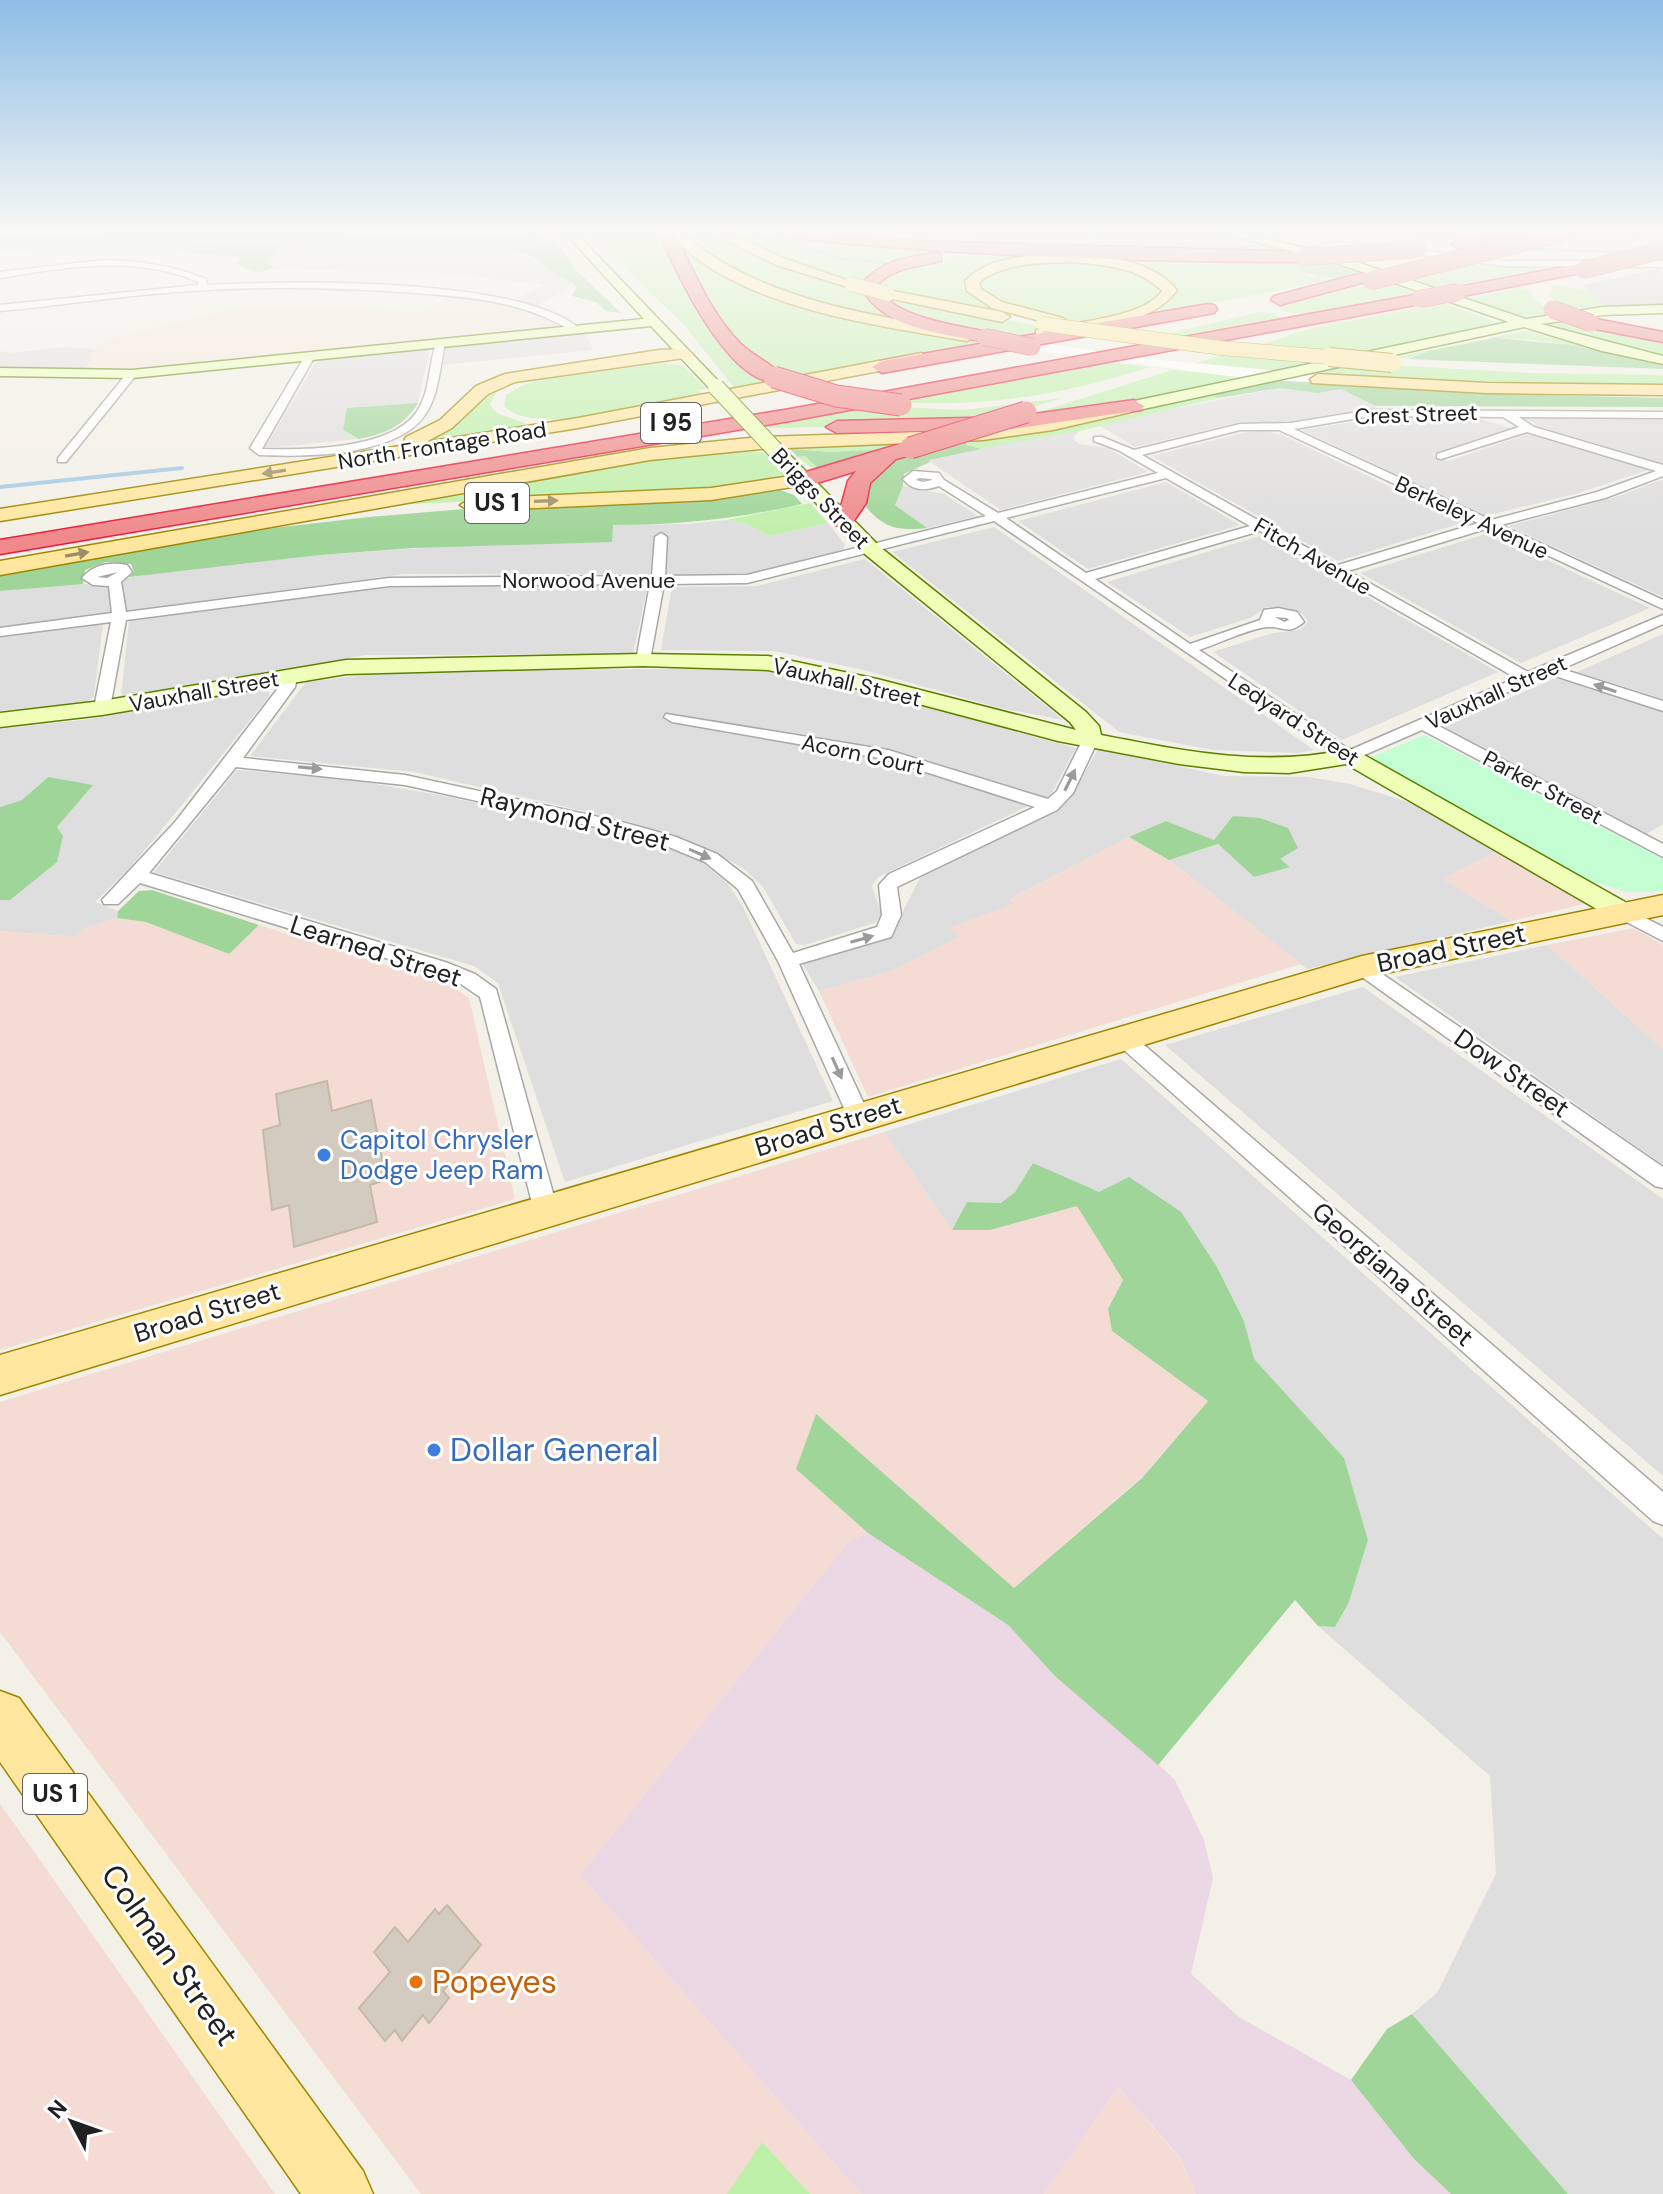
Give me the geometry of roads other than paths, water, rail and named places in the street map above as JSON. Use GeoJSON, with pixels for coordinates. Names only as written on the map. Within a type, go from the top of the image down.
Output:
{"type":"FeatureCollection","features":[{"type":"Feature","properties":{"kind":"highway"},"geometry":{"type":"LineString","coordinates":[[720,335],[742,357],[774,377],[836,396],[901,405],[985,405],[1043,397]]}},
{"type":"Feature","properties":{"kind":"highway"},"geometry":{"type":"LineString","coordinates":[[976,335],[1032,347]]}},
{"type":"Feature","properties":{"kind":"highway","name":"I 95"},"geometry":{"type":"LineString","coordinates":[[882,367],[1070,335]]}},
{"type":"Feature","properties":{"kind":"highway","name":"I 95"},"geometry":{"type":"LineString","coordinates":[[0,520],[804,400],[1067,351],[1126,335]]}},
{"type":"Feature","properties":{"kind":"highway"},"geometry":{"type":"LineString","coordinates":[[1134,353],[1190,335]]}},
{"type":"Feature","properties":{"kind":"highway","name":"I 95"},"geometry":{"type":"LineString","coordinates":[[0,547],[589,449],[1228,335]]}},
{"type":"Feature","properties":{"kind":"highway"},"geometry":{"type":"LineString","coordinates":[[1167,364],[1268,335]]}},
{"type":"Feature","properties":{"kind":"highway","name":"US 1"},"geometry":{"type":"LineString","coordinates":[[804,480],[1098,390]]}},
{"type":"Feature","properties":{"kind":"highway"},"geometry":{"type":"LineString","coordinates":[[589,449],[771,430],[1003,424],[1134,406]]}},
{"type":"Feature","properties":{"kind":"highway"},"geometry":{"type":"LineString","coordinates":[[843,520],[854,503],[859,481],[899,451]]}},
{"type":"Feature","properties":{"kind":"main road"},"geometry":{"type":"LineString","coordinates":[[972,335],[982,337]]}},
{"type":"Feature","properties":{"kind":"main road","name":"North Frontage Road"},"geometry":{"type":"LineString","coordinates":[[0,520],[596,419],[882,367],[1029,335]]}},
{"type":"Feature","properties":{"kind":"main road"},"geometry":{"type":"LineString","coordinates":[[1128,335],[1420,365]]}},
{"type":"Feature","properties":{"kind":"main road"},"geometry":{"type":"LineString","coordinates":[[1032,347],[1167,364]]}},
{"type":"Feature","properties":{"kind":"main road"},"geometry":{"type":"LineString","coordinates":[[596,419],[542,422],[501,408],[504,390],[526,381],[664,361],[685,354]]}},
{"type":"Feature","properties":{"kind":"main road"},"geometry":{"type":"LineString","coordinates":[[351,459],[424,436],[446,424],[482,390],[511,378],[685,354]]}},
{"type":"Feature","properties":{"kind":"main road"},"geometry":{"type":"LineString","coordinates":[[1214,369],[1318,379],[1500,388],[1663,390]]}},
{"type":"Feature","properties":{"kind":"main road"},"geometry":{"type":"LineString","coordinates":[[1552,371],[1663,373]]}},
{"type":"Feature","properties":{"kind":"main road"},"geometry":{"type":"LineString","coordinates":[[190,535],[664,452],[760,443],[983,435],[1053,425],[1134,406]]}},
{"type":"Feature","properties":{"kind":"main road","name":"US 1"},"geometry":{"type":"LineString","coordinates":[[0,568],[190,535],[382,510],[701,495],[804,480]]}},
{"type":"Feature","properties":{"kind":"main road","name":"Broad Street"},"geometry":{"type":"LineString","coordinates":[[0,1375],[1362,967],[1663,905]]}},
{"type":"Feature","properties":{"kind":"main road","name":"Colman Street"},"geometry":{"type":"LineString","coordinates":[[0,1717],[340,2194]]}},
{"type":"Feature","properties":{"kind":"street"},"geometry":{"type":"LineString","coordinates":[[0,372],[132,374],[513,335]]}},
{"type":"Feature","properties":{"kind":"street","name":"Briggs Street"},"geometry":{"type":"LineString","coordinates":[[668,335],[871,549],[1078,717],[1087,726],[1090,740]]}},
{"type":"Feature","properties":{"kind":"street"},"geometry":{"type":"LineString","coordinates":[[1134,406],[1472,335]]}},
{"type":"Feature","properties":{"kind":"street"},"geometry":{"type":"LineString","coordinates":[[1558,335],[1663,360]]}},
{"type":"Feature","properties":{"kind":"street"},"geometry":{"type":"LineString","coordinates":[[310,356],[256,448],[259,452],[332,448],[385,438],[402,430],[418,418],[431,390],[440,343]]}},
{"type":"Feature","properties":{"kind":"street"},"geometry":{"type":"LineString","coordinates":[[62,460],[132,374]]}},
{"type":"Feature","properties":{"kind":"street","name":"Crest Street"},"geometry":{"type":"LineString","coordinates":[[1132,454],[1240,427],[1282,427],[1383,412],[1660,414]]}},
{"type":"Feature","properties":{"kind":"street"},"geometry":{"type":"LineString","coordinates":[[1503,412],[1527,428],[1663,470]]}},
{"type":"Feature","properties":{"kind":"street","name":"Berkeley Avenue"},"geometry":{"type":"LineString","coordinates":[[1282,427],[1663,605]]}},
{"type":"Feature","properties":{"kind":"street"},"geometry":{"type":"LineString","coordinates":[[1441,456],[1527,428]]}},
{"type":"Feature","properties":{"kind":"street","name":"Fitch Avenue"},"geometry":{"type":"LineString","coordinates":[[1098,439],[1168,474],[1527,678]]}},
{"type":"Feature","properties":{"kind":"street"},"geometry":{"type":"LineString","coordinates":[[1337,570],[1487,524],[1601,495],[1663,470]]}},
{"type":"Feature","properties":{"kind":"street","name":"Norwood Avenue"},"geometry":{"type":"LineString","coordinates":[[0,632],[389,582],[747,579],[1168,474]]}},
{"type":"Feature","properties":{"kind":"street","name":"Ledyard Street"},"geometry":{"type":"LineString","coordinates":[[939,482],[1349,756],[1663,935]]}},
{"type":"Feature","properties":{"kind":"street"},"geometry":{"type":"LineString","coordinates":[[1084,578],[1261,527]]}},
{"type":"Feature","properties":{"kind":"street"},"geometry":{"type":"LineString","coordinates":[[643,660],[658,580],[661,537]]}},
{"type":"Feature","properties":{"kind":"street"},"geometry":{"type":"LineString","coordinates":[[102,708],[113,660],[120,597],[113,580]]}},
{"type":"Feature","properties":{"kind":"street","name":"Vauxhall Street"},"geometry":{"type":"LineString","coordinates":[[0,720],[102,708],[289,677],[391,664],[643,660],[789,665],[982,716],[1090,740],[1179,757],[1244,765],[1303,765],[1349,756],[1663,619]]}},
{"type":"Feature","properties":{"kind":"street"},"geometry":{"type":"LineString","coordinates":[[1188,649],[1269,622]]}},
{"type":"Feature","properties":{"kind":"street"},"geometry":{"type":"LineString","coordinates":[[1547,669],[1663,706]]}},
{"type":"Feature","properties":{"kind":"street"},"geometry":{"type":"LineString","coordinates":[[111,900],[137,876],[233,762],[287,687],[289,677]]}},
{"type":"Feature","properties":{"kind":"street","name":"Acorn Court"},"geometry":{"type":"LineString","coordinates":[[672,717],[888,755],[1051,806]]}},
{"type":"Feature","properties":{"kind":"street","name":"Parker Street"},"geometry":{"type":"LineString","coordinates":[[1422,724],[1663,851]]}},
{"type":"Feature","properties":{"kind":"street"},"geometry":{"type":"LineString","coordinates":[[788,961],[884,932],[892,922],[894,910],[888,885],[896,878],[1051,806],[1064,793],[1090,740]]}},
{"type":"Feature","properties":{"kind":"street","name":"Raymond Street"},"geometry":{"type":"LineString","coordinates":[[233,762],[405,780],[622,827],[670,841],[711,858],[745,885],[788,961],[859,1117]]}},
{"type":"Feature","properties":{"kind":"street","name":"Learned Street"},"geometry":{"type":"LineString","coordinates":[[137,876],[438,967],[468,979],[489,994],[546,1211]]}},
{"type":"Feature","properties":{"kind":"street","name":"Dow Street"},"geometry":{"type":"LineString","coordinates":[[1362,967],[1663,1179]]}},
{"type":"Feature","properties":{"kind":"street","name":"Georgiana Street"},"geometry":{"type":"LineString","coordinates":[[1122,1037],[1663,1511]]}},
{"type":"Feature","properties":{"kind":"waterway"},"geometry":{"type":"LineString","coordinates":[[0,487],[182,468]]}},
{"type":"Feature","properties":{"kind":"place","name":"Capitol Chrysler Dodge Jeep Ram"},"geometry":{"type":"Point","coordinates":[324,1155]}},
{"type":"Feature","properties":{"kind":"place","name":"Dollar General"},"geometry":{"type":"Point","coordinates":[434,1450]}},
{"type":"Feature","properties":{"kind":"place","name":"Popeyes"},"geometry":{"type":"Point","coordinates":[416,1982]}}]}
